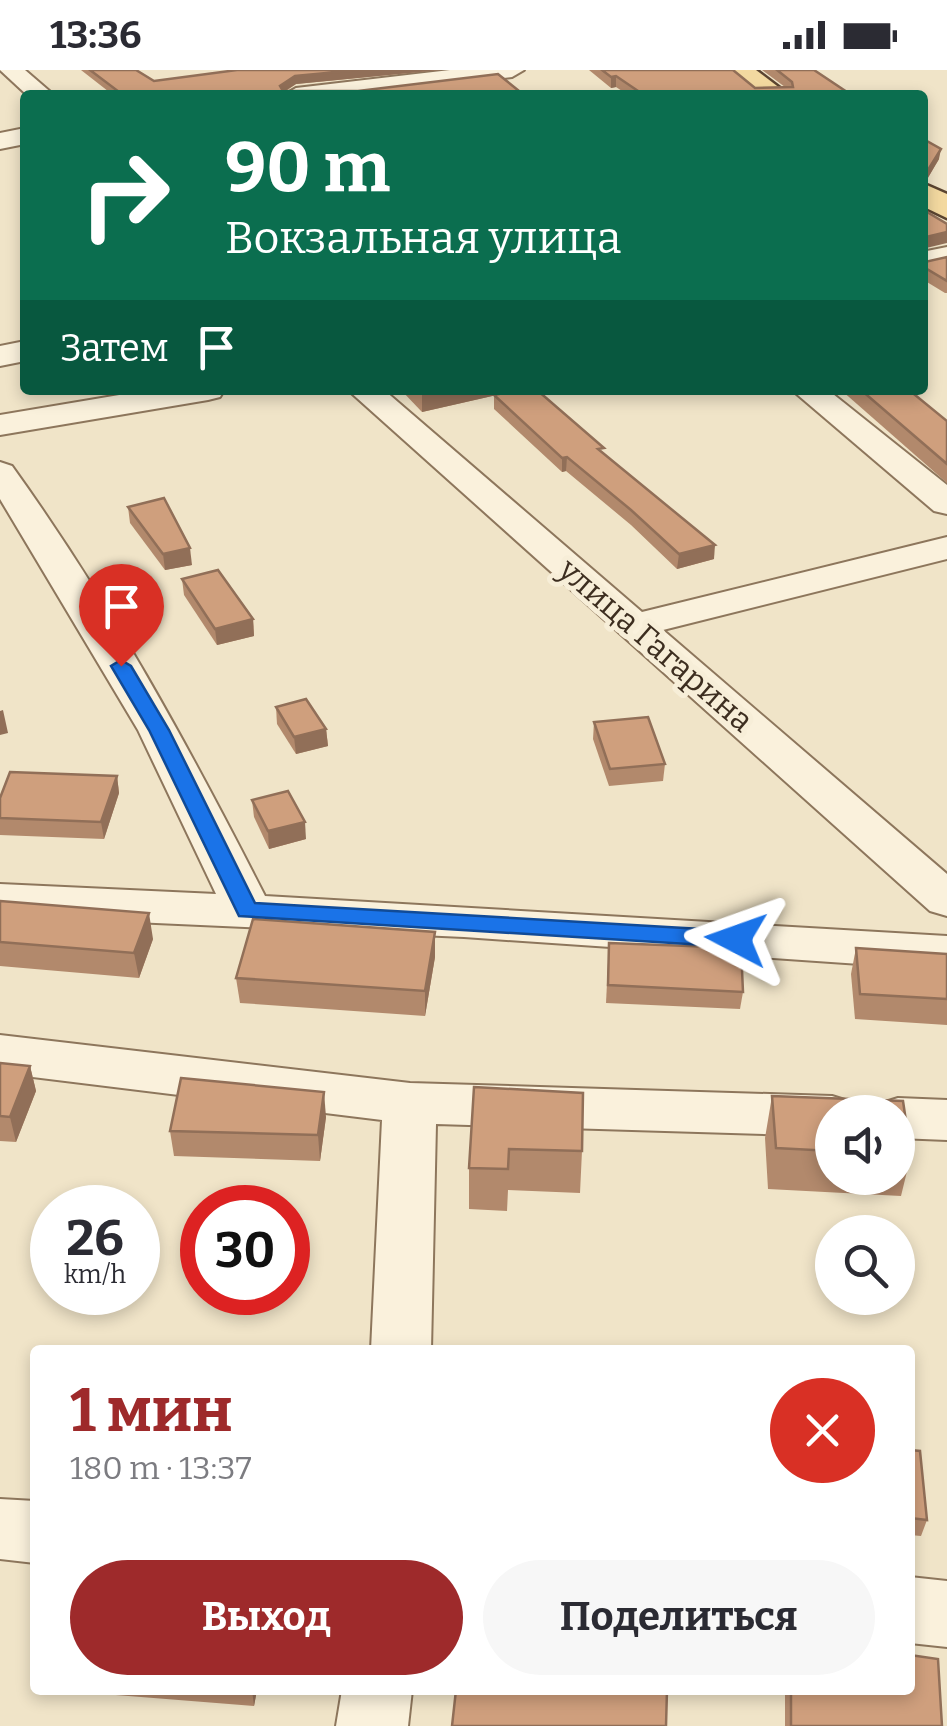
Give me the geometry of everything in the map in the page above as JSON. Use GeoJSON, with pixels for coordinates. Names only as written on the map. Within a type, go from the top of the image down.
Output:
{"type":"FeatureCollection","features":[{"type":"Feature","properties":{"kind":"main road"},"geometry":{"type":"LineString","coordinates":[[737,70],[767,90]]}},
{"type":"Feature","properties":{"kind":"street"},"geometry":{"type":"LineString","coordinates":[[10,70],[36,90]]}},
{"type":"Feature","properties":{"kind":"street"},"geometry":{"type":"LineString","coordinates":[[326,90],[424,74],[512,70]]}},
{"type":"Feature","properties":{"kind":"street"},"geometry":{"type":"LineString","coordinates":[[424,74],[444,90]]}},
{"type":"Feature","properties":{"kind":"street"},"geometry":{"type":"LineString","coordinates":[[0,425],[178,395]]}},
{"type":"Feature","properties":{"kind":"street","name":"улица Гагарина"},"geometry":{"type":"LineString","coordinates":[[370,395],[947,900]]}},
{"type":"Feature","properties":{"kind":"street"},"geometry":{"type":"LineString","coordinates":[[814,395],[947,503]]}},
{"type":"Feature","properties":{"kind":"street"},"geometry":{"type":"LineString","coordinates":[[5,489],[44,536],[159,730],[248,910]]}},
{"type":"Feature","properties":{"kind":"street"},"geometry":{"type":"LineString","coordinates":[[632,626],[947,548]]}},
{"type":"Feature","properties":{"kind":"street"},"geometry":{"type":"LineString","coordinates":[[0,900],[248,910],[947,952]]}},
{"type":"Feature","properties":{"kind":"street"},"geometry":{"type":"LineString","coordinates":[[0,1054],[410,1103],[815,1115]]}},
{"type":"Feature","properties":{"kind":"street"},"geometry":{"type":"LineString","coordinates":[[401,1345],[410,1103]]}},
{"type":"Feature","properties":{"kind":"street"},"geometry":{"type":"LineString","coordinates":[[915,1119],[947,1120]]}},
{"type":"Feature","properties":{"kind":"street"},"geometry":{"type":"LineString","coordinates":[[0,1529],[30,1532]]}},
{"type":"Feature","properties":{"kind":"street"},"geometry":{"type":"LineString","coordinates":[[915,1611],[947,1614]]}},
{"type":"Feature","properties":{"kind":"street"},"geometry":{"type":"LineString","coordinates":[[372,1726],[375,1695]]}},
{"type":"Feature","properties":{"kind":"building"},"geometry":{"type":"Polygon","coordinates":[[[90,70],[136,70],[154,81],[237,70],[358,70],[295,76],[280,86],[282,90],[116,90],[90,70]]]}},
{"type":"Feature","properties":{"kind":"building"},"geometry":{"type":"Polygon","coordinates":[[[602,70],[733,70],[755,88],[793,87],[777,70],[814,70],[844,90],[637,90],[616,76],[602,70]]]}},
{"type":"Feature","properties":{"kind":"building"},"geometry":{"type":"Polygon","coordinates":[[[498,74],[518,90],[366,90],[498,74]]]}},
{"type":"Feature","properties":{"kind":"building"},"geometry":{"type":"Polygon","coordinates":[[[928,142],[941,149],[928,170],[928,142]]]}},
{"type":"Feature","properties":{"kind":"building"},"geometry":{"type":"Polygon","coordinates":[[[928,213],[947,224],[947,232],[928,237],[928,213]]]}},
{"type":"Feature","properties":{"kind":"building"},"geometry":{"type":"Polygon","coordinates":[[[947,257],[947,281],[928,270],[928,261],[947,257]]]}},
{"type":"Feature","properties":{"kind":"building"},"geometry":{"type":"Polygon","coordinates":[[[494,395],[543,395],[604,448],[598,449],[715,545],[679,554],[567,457],[562,458],[494,395]]]}},
{"type":"Feature","properties":{"kind":"building"},"geometry":{"type":"Polygon","coordinates":[[[867,395],[915,395],[947,421],[947,464],[867,395]]]}},
{"type":"Feature","properties":{"kind":"building"},"geometry":{"type":"Polygon","coordinates":[[[164,498],[190,548],[163,554],[128,507],[164,498]]]}},
{"type":"Feature","properties":{"kind":"building"},"geometry":{"type":"Polygon","coordinates":[[[218,570],[253,619],[215,629],[182,579],[218,570]]]}},
{"type":"Feature","properties":{"kind":"building"},"geometry":{"type":"Polygon","coordinates":[[[306,699],[326,729],[294,737],[276,707],[306,699]]]}},
{"type":"Feature","properties":{"kind":"building"},"geometry":{"type":"Polygon","coordinates":[[[648,717],[665,764],[610,769],[594,722],[648,717]]]}},
{"type":"Feature","properties":{"kind":"building"},"geometry":{"type":"Polygon","coordinates":[[[10,772],[117,776],[101,822],[0,818],[0,798],[10,772]]]}},
{"type":"Feature","properties":{"kind":"building"},"geometry":{"type":"Polygon","coordinates":[[[288,791],[305,822],[268,831],[252,800],[288,791]]]}},
{"type":"Feature","properties":{"kind":"building"},"geometry":{"type":"Polygon","coordinates":[[[0,901],[149,913],[134,953],[0,942],[0,901]]]}},
{"type":"Feature","properties":{"kind":"building"},"geometry":{"type":"Polygon","coordinates":[[[253,919],[435,932],[425,991],[236,978],[253,919]]]}},
{"type":"Feature","properties":{"kind":"building"},"geometry":{"type":"Polygon","coordinates":[[[609,943],[741,948],[743,992],[608,985],[609,943]]]}},
{"type":"Feature","properties":{"kind":"building"},"geometry":{"type":"Polygon","coordinates":[[[856,948],[947,954],[947,999],[860,994],[856,948]]]}},
{"type":"Feature","properties":{"kind":"building"},"geometry":{"type":"Polygon","coordinates":[[[0,1063],[30,1066],[10,1117],[0,1116],[0,1063]]]}},
{"type":"Feature","properties":{"kind":"building"},"geometry":{"type":"Polygon","coordinates":[[[181,1078],[324,1092],[318,1135],[170,1131],[181,1078]]]}},
{"type":"Feature","properties":{"kind":"building"},"geometry":{"type":"Polygon","coordinates":[[[474,1087],[583,1093],[582,1151],[509,1149],[508,1169],[469,1168],[474,1087]]]}},
{"type":"Feature","properties":{"kind":"building"},"geometry":{"type":"Polygon","coordinates":[[[772,1096],[815,1098],[815,1150],[776,1148],[772,1096]]]}},
{"type":"Feature","properties":{"kind":"building"},"geometry":{"type":"Polygon","coordinates":[[[915,1450],[920,1451],[927,1520],[915,1519],[915,1450]]]}},
{"type":"Feature","properties":{"kind":"building"},"geometry":{"type":"Polygon","coordinates":[[[915,1656],[938,1659],[942,1726],[791,1726],[791,1695],[915,1695],[915,1656]]]}},
{"type":"Feature","properties":{"kind":"building"},"geometry":{"type":"Polygon","coordinates":[[[455,1695],[667,1695],[666,1726],[452,1726],[455,1695]]]}},
{"type":"Feature","properties":{"kind":"route"},"geometry":{"type":"LineString","coordinates":[[121,666],[159,730],[248,910],[736,939]]}}]}
